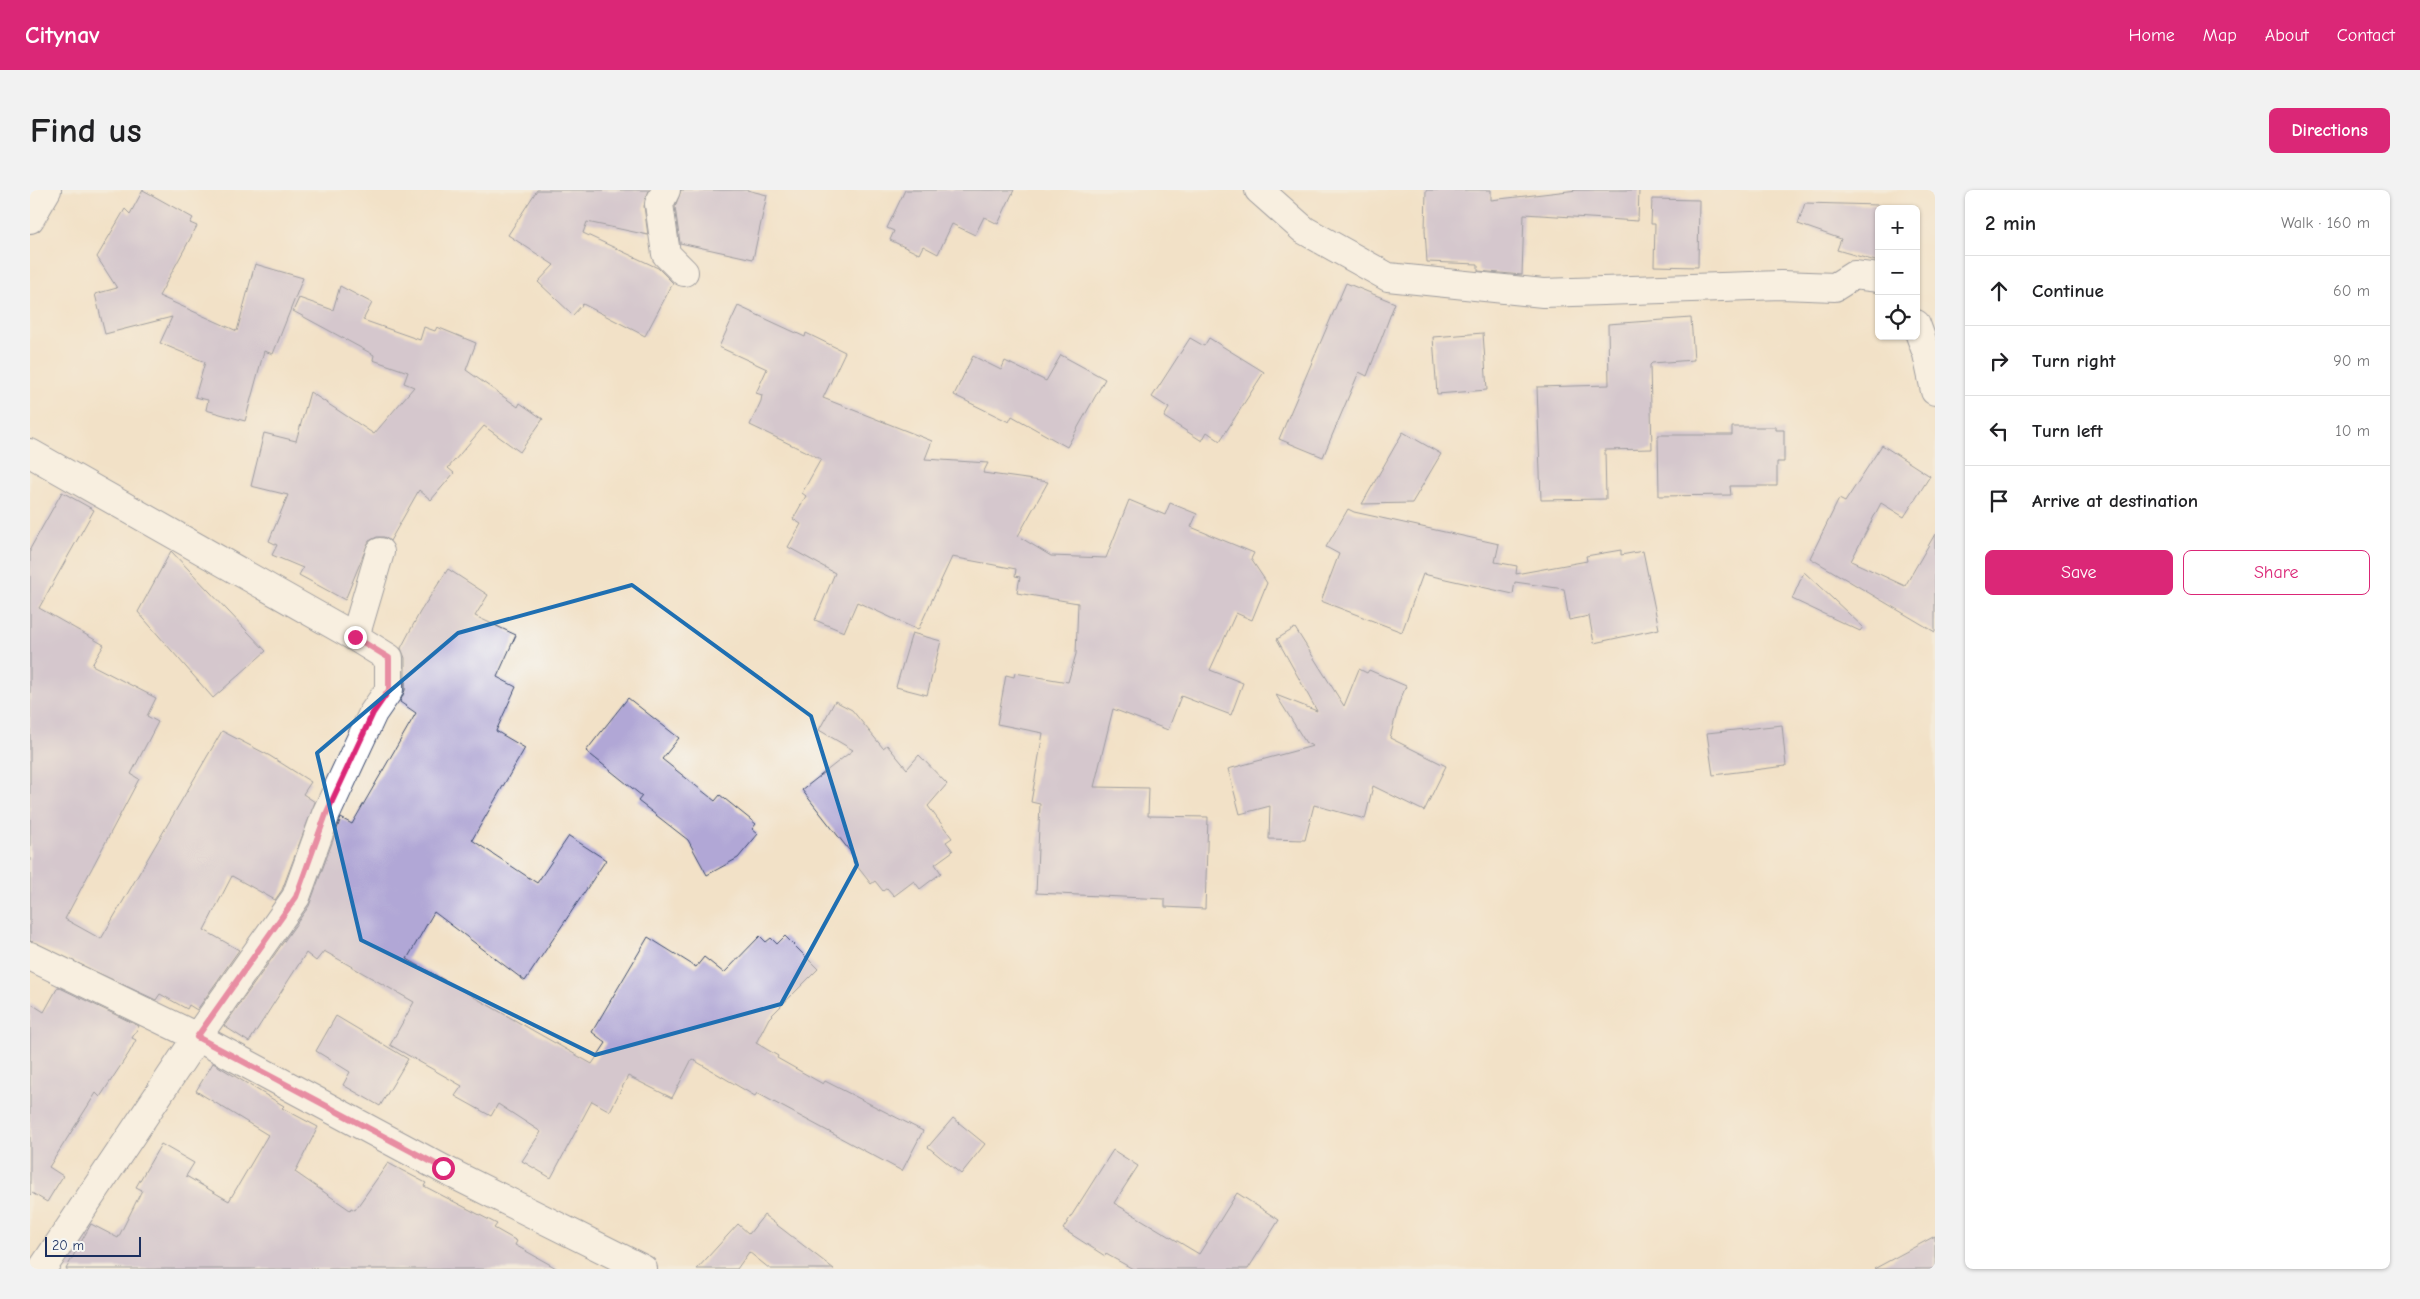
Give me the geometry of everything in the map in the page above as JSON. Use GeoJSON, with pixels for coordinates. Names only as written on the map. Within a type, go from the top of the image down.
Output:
{"type":"FeatureCollection","features":[{"type":"Feature","properties":{"kind":"street"},"geometry":{"type":"LineString","coordinates":[[30,219],[47,190]]}},
{"type":"Feature","properties":{"kind":"street"},"geometry":{"type":"LineString","coordinates":[[666,190],[660,204],[666,254],[684,272]]}},
{"type":"Feature","properties":{"kind":"street"},"geometry":{"type":"LineString","coordinates":[[1259,190],[1304,230],[1388,277],[1543,293],[1781,285],[1835,287],[1854,275],[1875,278]]}},
{"type":"Feature","properties":{"kind":"street"},"geometry":{"type":"LineString","coordinates":[[1920,335],[1927,354],[1935,391]]}},
{"type":"Feature","properties":{"kind":"street"},"geometry":{"type":"LineString","coordinates":[[30,453],[389,658],[389,690],[373,713],[326,814],[296,897],[197,1037],[42,1269]]}},
{"type":"Feature","properties":{"kind":"street"},"geometry":{"type":"LineString","coordinates":[[355,637],[380,552]]}},
{"type":"Feature","properties":{"kind":"street"},"geometry":{"type":"LineString","coordinates":[[30,956],[197,1037],[443,1168],[643,1269]]}},
{"type":"Feature","properties":{"kind":"highlighted area"},"geometry":{"type":"Polygon","coordinates":[[[632,585],[811,716],[857,865],[781,1004],[595,1055],[361,940],[317,753],[458,633],[632,585]]]}},
{"type":"Feature","properties":{"kind":"building"},"geometry":{"type":"Polygon","coordinates":[[[143,190],[193,218],[190,223],[197,226],[159,296],[237,331],[255,264],[303,278],[273,354],[264,351],[245,421],[206,410],[208,400],[195,397],[205,362],[160,343],[172,317],[105,334],[95,294],[117,288],[97,257],[125,209],[130,214],[143,190]]]}},
{"type":"Feature","properties":{"kind":"building"},"geometry":{"type":"Polygon","coordinates":[[[537,190],[649,190],[644,206],[648,235],[587,222],[583,233],[658,268],[673,283],[645,336],[583,304],[573,315],[538,282],[554,265],[508,235],[537,190]]]}},
{"type":"Feature","properties":{"kind":"building"},"geometry":{"type":"Polygon","coordinates":[[[681,190],[747,190],[767,195],[753,259],[680,243],[675,207],[681,190]]]}},
{"type":"Feature","properties":{"kind":"building"},"geometry":{"type":"Polygon","coordinates":[[[905,190],[1014,190],[998,224],[984,217],[975,235],[952,224],[938,254],[923,246],[919,254],[890,240],[894,231],[887,228],[905,190]]]}},
{"type":"Feature","properties":{"kind":"building"},"geometry":{"type":"Polygon","coordinates":[[[1426,190],[1491,190],[1491,200],[1577,190],[1639,190],[1638,221],[1524,214],[1522,275],[1478,271],[1478,264],[1427,262],[1425,230],[1426,190]]]}},
{"type":"Feature","properties":{"kind":"building"},"geometry":{"type":"Polygon","coordinates":[[[1652,199],[1699,200],[1698,267],[1654,266],[1655,224],[1651,224],[1652,199]]]}},
{"type":"Feature","properties":{"kind":"building"},"geometry":{"type":"Polygon","coordinates":[[[1805,203],[1879,205],[1875,205],[1875,261],[1837,250],[1841,239],[1798,224],[1805,203]]]}},
{"type":"Feature","properties":{"kind":"building"},"geometry":{"type":"Polygon","coordinates":[[[1346,283],[1395,303],[1367,376],[1359,372],[1323,457],[1279,439],[1346,283]]]}},
{"type":"Feature","properties":{"kind":"building"},"geometry":{"type":"Polygon","coordinates":[[[340,286],[372,303],[363,320],[420,340],[424,327],[435,331],[437,327],[476,343],[466,370],[518,407],[520,403],[543,419],[520,452],[484,426],[448,468],[454,473],[431,500],[419,490],[390,541],[384,537],[377,537],[369,541],[345,600],[299,575],[303,568],[272,555],[277,545],[269,541],[288,495],[251,486],[264,433],[296,441],[310,392],[374,434],[414,387],[404,383],[408,372],[373,360],[374,355],[293,311],[299,298],[333,310],[340,286]]]}},
{"type":"Feature","properties":{"kind":"building"},"geometry":{"type":"Polygon","coordinates":[[[738,306],[805,337],[806,333],[845,352],[823,398],[932,441],[925,459],[988,463],[983,473],[1048,482],[1018,536],[1051,556],[1106,558],[1129,500],[1165,515],[1170,503],[1197,514],[1191,527],[1254,553],[1251,559],[1267,583],[1252,620],[1236,613],[1210,670],[1243,683],[1231,715],[1181,696],[1168,730],[1113,709],[1094,787],[1149,788],[1148,816],[1208,817],[1205,909],[1165,907],[1165,899],[1036,893],[1040,804],[1031,802],[1043,733],[997,724],[1006,675],[1014,677],[1015,673],[1068,682],[1076,654],[1078,603],[1017,593],[1020,577],[1015,576],[1016,569],[952,557],[918,630],[857,602],[844,632],[815,620],[835,573],[788,547],[801,524],[793,519],[806,496],[802,493],[821,459],[750,425],[761,401],[762,395],[756,393],[767,369],[719,347],[738,306]]]}},
{"type":"Feature","properties":{"kind":"building"},"geometry":{"type":"Polygon","coordinates":[[[1691,318],[1694,360],[1652,363],[1650,365],[1652,449],[1605,450],[1606,499],[1541,500],[1537,387],[1609,385],[1608,324],[1691,318]]]}},
{"type":"Feature","properties":{"kind":"building"},"geometry":{"type":"Polygon","coordinates":[[[1483,333],[1487,390],[1437,394],[1433,337],[1483,333]]]}},
{"type":"Feature","properties":{"kind":"building"},"geometry":{"type":"Polygon","coordinates":[[[1190,338],[1204,346],[1209,338],[1264,372],[1220,441],[1207,432],[1202,441],[1164,417],[1169,408],[1152,397],[1190,338]]]}},
{"type":"Feature","properties":{"kind":"building"},"geometry":{"type":"Polygon","coordinates":[[[1061,355],[1105,379],[1067,447],[1012,416],[1009,422],[954,395],[973,356],[1001,370],[1005,361],[1046,381],[1061,355]]]}},
{"type":"Feature","properties":{"kind":"building"},"geometry":{"type":"Polygon","coordinates":[[[1732,427],[1776,427],[1776,430],[1784,430],[1784,462],[1777,462],[1777,486],[1730,486],[1731,495],[1659,496],[1658,435],[1732,435],[1732,427]]]}},
{"type":"Feature","properties":{"kind":"building"},"geometry":{"type":"Polygon","coordinates":[[[1403,432],[1441,454],[1412,503],[1362,504],[1403,432]]]}},
{"type":"Feature","properties":{"kind":"building"},"geometry":{"type":"Polygon","coordinates":[[[1882,445],[1930,476],[1904,517],[1881,503],[1851,561],[1905,586],[1935,534],[1935,632],[1810,558],[1839,499],[1845,502],[1882,445]]]}},
{"type":"Feature","properties":{"kind":"building"},"geometry":{"type":"Polygon","coordinates":[[[62,492],[94,510],[39,608],[104,645],[92,665],[156,698],[147,716],[158,722],[131,774],[139,779],[65,919],[101,939],[222,731],[270,756],[311,782],[303,794],[315,802],[282,890],[275,900],[232,876],[204,930],[239,950],[197,1010],[189,1005],[187,1009],[160,994],[156,1000],[30,941],[30,549],[62,492]]]}},
{"type":"Feature","properties":{"kind":"building"},"geometry":{"type":"Polygon","coordinates":[[[1348,509],[1354,512],[1499,544],[1495,562],[1517,566],[1516,574],[1587,561],[1586,556],[1621,550],[1621,555],[1643,551],[1659,629],[1594,643],[1589,616],[1569,620],[1564,589],[1515,582],[1513,594],[1423,574],[1402,632],[1321,601],[1339,554],[1326,547],[1348,509]]]}},
{"type":"Feature","properties":{"kind":"building"},"geometry":{"type":"Polygon","coordinates":[[[171,551],[266,651],[213,698],[138,612],[171,551]]]}},
{"type":"Feature","properties":{"kind":"building"},"geometry":{"type":"Polygon","coordinates":[[[448,569],[488,595],[475,616],[516,635],[497,677],[516,687],[496,731],[525,748],[472,840],[537,883],[569,836],[606,860],[525,981],[434,912],[407,959],[592,1064],[606,1043],[592,1032],[648,937],[696,967],[704,957],[724,973],[760,936],[766,942],[771,938],[777,944],[785,936],[818,969],[769,1018],[756,1043],[778,1056],[777,1058],[823,1084],[825,1081],[923,1131],[902,1171],[757,1093],[755,1096],[692,1059],[672,1098],[628,1076],[610,1111],[592,1101],[551,1178],[522,1161],[541,1132],[498,1104],[491,1116],[455,1096],[462,1086],[390,1045],[414,1002],[324,951],[316,961],[306,953],[249,1042],[224,1026],[309,906],[341,818],[352,824],[416,713],[400,702],[405,690],[405,658],[401,648],[420,612],[448,569]]]}},
{"type":"Feature","properties":{"kind":"building"},"geometry":{"type":"Polygon","coordinates":[[[1804,572],[1863,627],[1860,631],[1792,599],[1804,572]]]}},
{"type":"Feature","properties":{"kind":"building"},"geometry":{"type":"Polygon","coordinates":[[[1295,628],[1344,706],[1359,669],[1367,673],[1369,670],[1406,686],[1399,703],[1390,738],[1446,766],[1424,811],[1373,786],[1365,819],[1314,805],[1305,840],[1269,839],[1270,806],[1240,814],[1228,769],[1313,746],[1306,743],[1276,695],[1317,711],[1277,639],[1295,628]]]}},
{"type":"Feature","properties":{"kind":"building"},"geometry":{"type":"Polygon","coordinates":[[[912,633],[941,641],[927,695],[896,687],[912,633]]]}},
{"type":"Feature","properties":{"kind":"building"},"geometry":{"type":"Polygon","coordinates":[[[628,698],[679,738],[662,759],[715,801],[720,795],[756,824],[752,829],[758,834],[738,858],[707,875],[688,840],[638,801],[642,796],[586,751],[628,698]]]}},
{"type":"Feature","properties":{"kind":"building"},"geometry":{"type":"Polygon","coordinates":[[[835,701],[852,710],[883,748],[887,745],[907,769],[919,755],[947,784],[928,806],[952,838],[946,842],[953,851],[935,864],[941,873],[920,889],[914,881],[894,896],[887,888],[883,891],[875,881],[871,884],[853,861],[856,859],[802,790],[853,750],[819,730],[835,701]]]}},
{"type":"Feature","properties":{"kind":"building"},"geometry":{"type":"Polygon","coordinates":[[[1782,725],[1786,766],[1713,775],[1707,733],[1782,725]]]}},
{"type":"Feature","properties":{"kind":"building"},"geometry":{"type":"Polygon","coordinates":[[[58,987],[139,1026],[132,1038],[136,1040],[129,1053],[100,1097],[96,1093],[49,1167],[63,1176],[47,1202],[32,1193],[30,1195],[30,1003],[44,1012],[58,987]]]}},
{"type":"Feature","properties":{"kind":"building"},"geometry":{"type":"Polygon","coordinates":[[[336,1016],[408,1059],[380,1106],[343,1085],[350,1072],[316,1051],[336,1016]]]}},
{"type":"Feature","properties":{"kind":"building"},"geometry":{"type":"Polygon","coordinates":[[[213,1063],[284,1106],[282,1108],[318,1127],[295,1172],[350,1210],[351,1208],[355,1210],[388,1163],[426,1183],[424,1186],[497,1224],[494,1228],[517,1241],[515,1245],[558,1269],[66,1269],[91,1224],[118,1238],[142,1190],[136,1187],[161,1144],[194,1163],[186,1176],[229,1201],[268,1135],[196,1091],[213,1063]]]}},
{"type":"Feature","properties":{"kind":"building"},"geometry":{"type":"Polygon","coordinates":[[[953,1118],[985,1144],[961,1174],[928,1147],[953,1118]]]}},
{"type":"Feature","properties":{"kind":"building"},"geometry":{"type":"Polygon","coordinates":[[[1113,1150],[1138,1166],[1114,1203],[1199,1254],[1237,1193],[1279,1220],[1248,1269],[1133,1269],[1106,1254],[1105,1256],[1063,1229],[1113,1150]]]}},
{"type":"Feature","properties":{"kind":"building"},"geometry":{"type":"Polygon","coordinates":[[[764,1215],[834,1269],[770,1269],[749,1252],[737,1269],[697,1269],[738,1224],[749,1234],[764,1215]]]}},
{"type":"Feature","properties":{"kind":"building"},"geometry":{"type":"Polygon","coordinates":[[[1935,1236],[1935,1269],[1874,1269],[1935,1236]]]}},
{"type":"Feature","properties":{"kind":"route"},"geometry":{"type":"LineString","coordinates":[[355,637],[389,658],[389,690],[373,713],[326,814],[296,897],[197,1037],[443,1168]]}}]}
